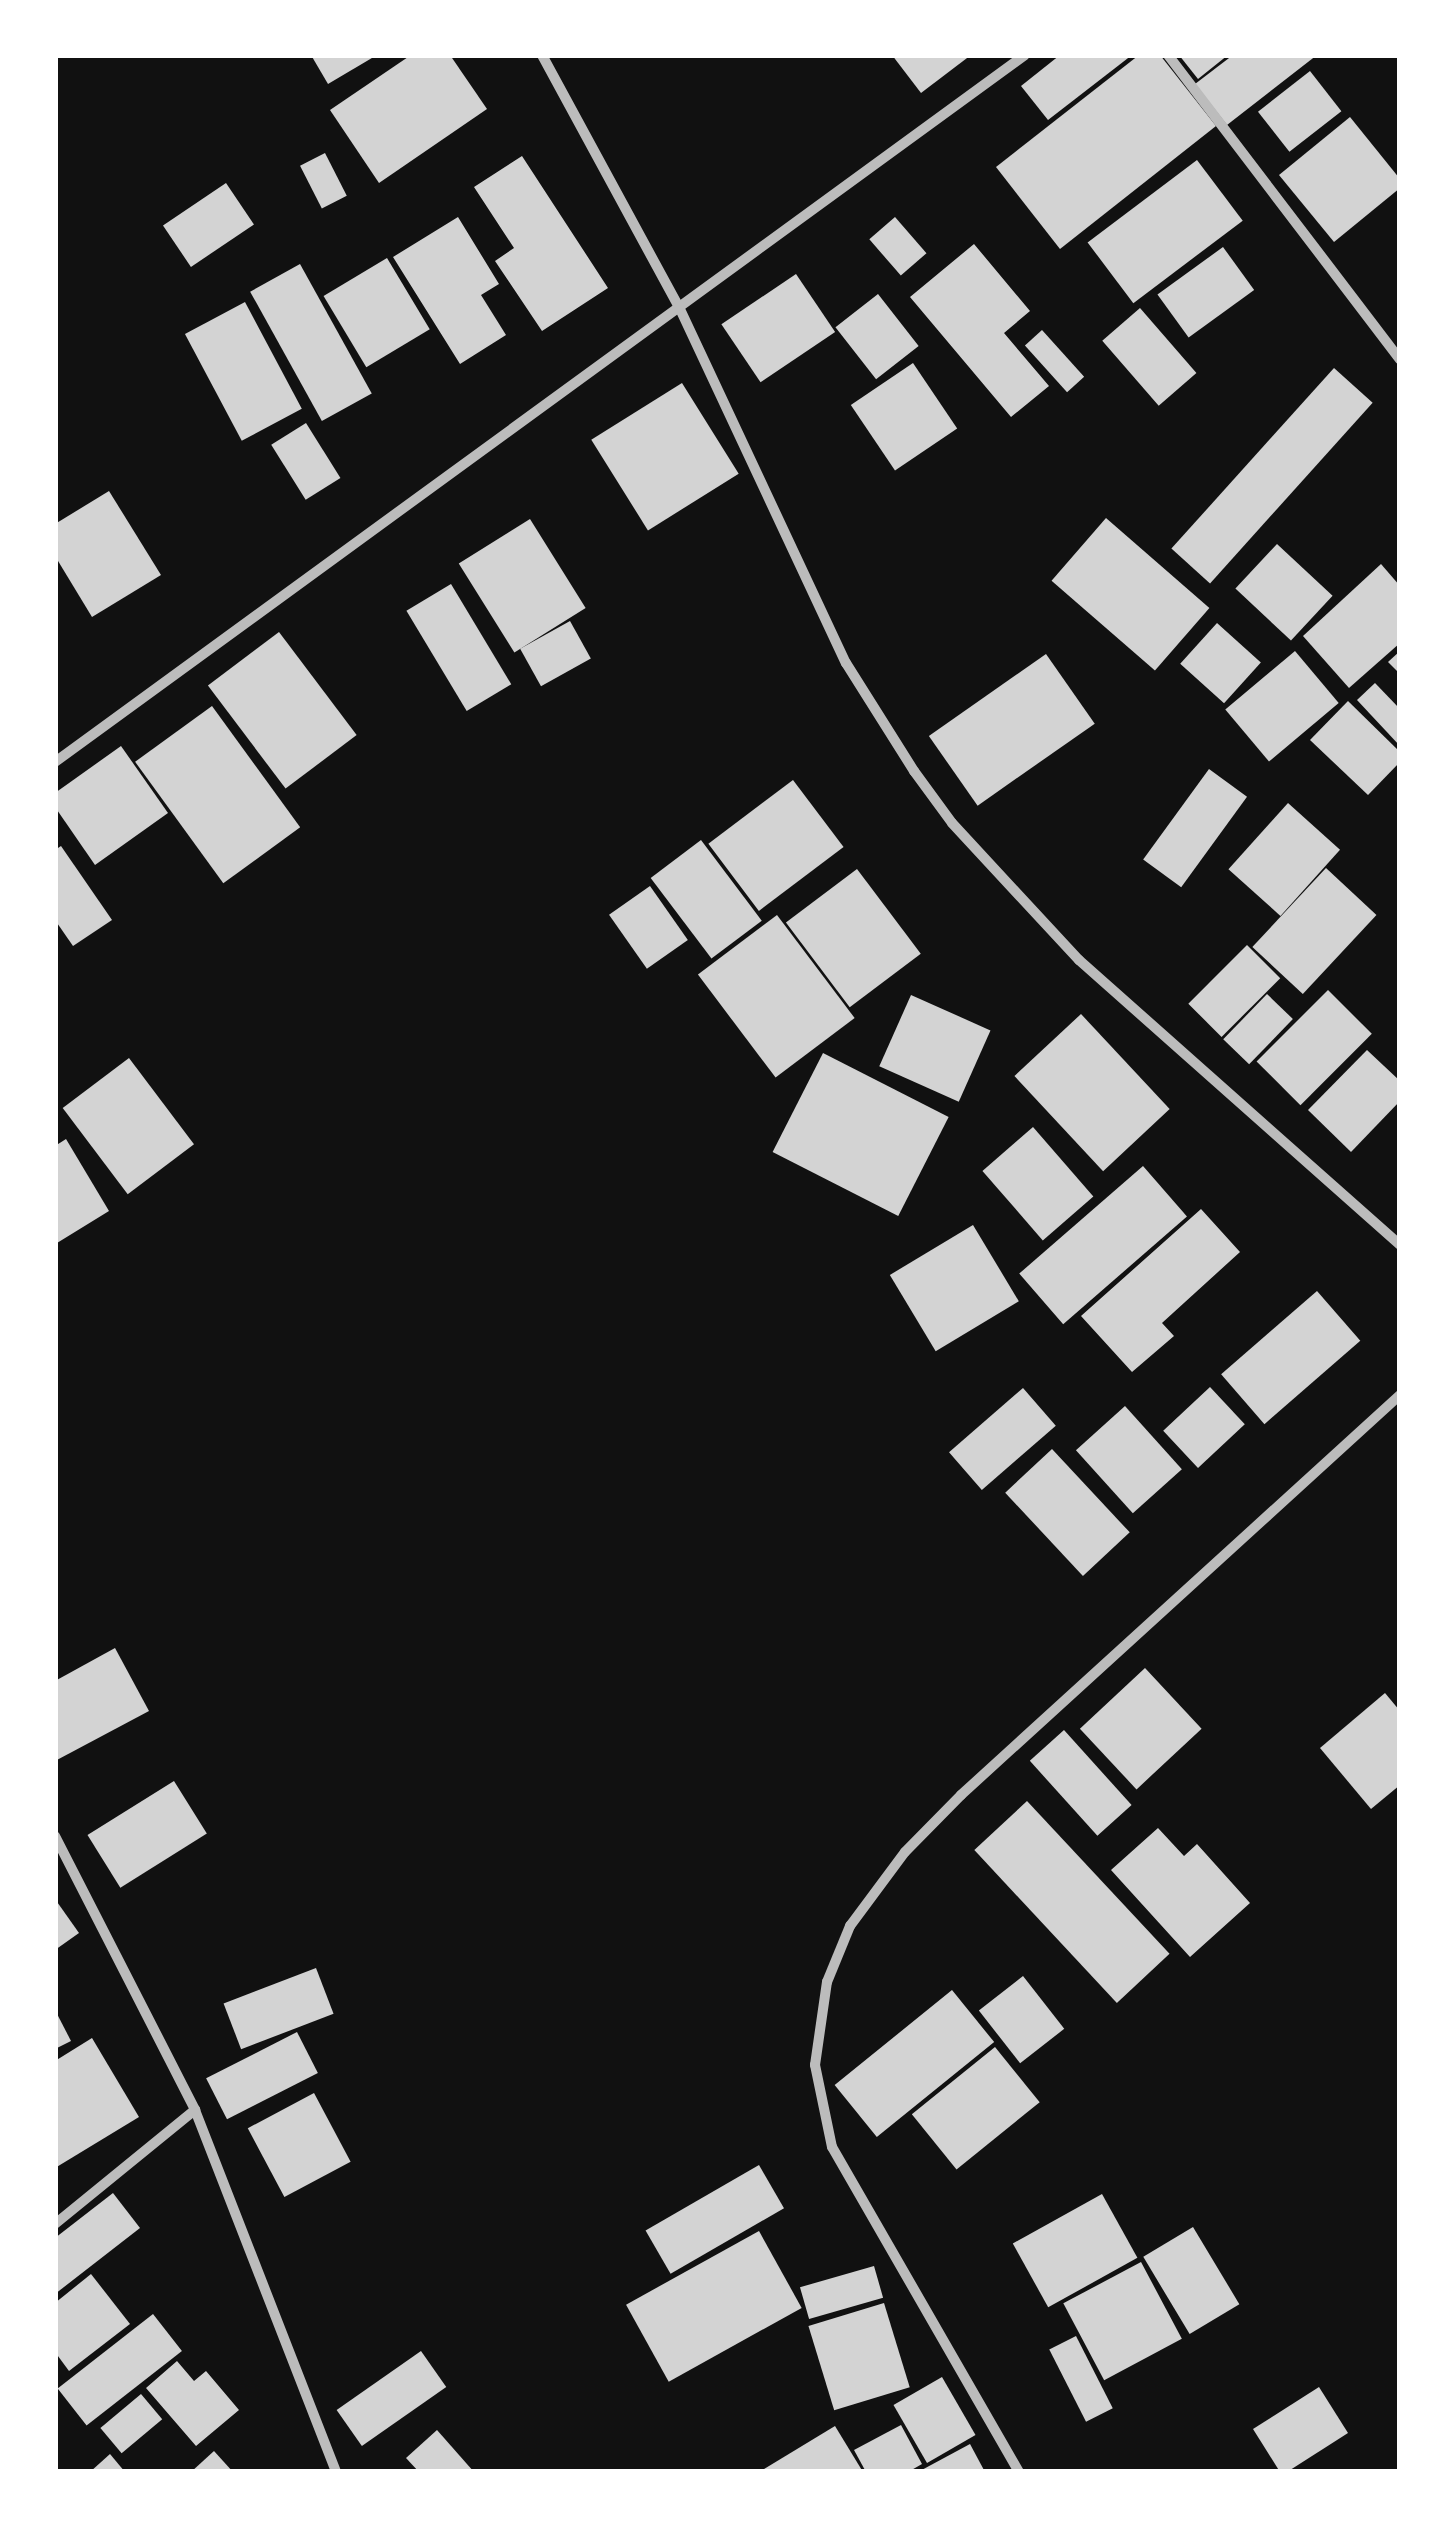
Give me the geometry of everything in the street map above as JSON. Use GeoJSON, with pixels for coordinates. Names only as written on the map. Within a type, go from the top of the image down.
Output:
{"type":"FeatureCollection","features":[{"type":"Feature","properties":{"kind":"street"},"geometry":{"type":"LineString","coordinates":[[542,55],[680,309],[846,663],[914,771],[952,822],[1079,960],[1400,1245]]}},
{"type":"Feature","properties":{"kind":"street"},"geometry":{"type":"LineString","coordinates":[[55,762],[1025,55]]}},
{"type":"Feature","properties":{"kind":"street"},"geometry":{"type":"LineString","coordinates":[[1168,55],[1400,360]]}},
{"type":"Feature","properties":{"kind":"street"},"geometry":{"type":"LineString","coordinates":[[1019,2472],[832,2147],[815,2066],[827,1982],[850,1926],[905,1852],[961,1795],[1400,1395]]}},
{"type":"Feature","properties":{"kind":"street"},"geometry":{"type":"LineString","coordinates":[[55,1836],[195,2110],[336,2472]]}},
{"type":"Feature","properties":{"kind":"street"},"geometry":{"type":"LineString","coordinates":[[55,2224],[195,2110]]}},
{"type":"Feature","properties":{"kind":"building"},"geometry":{"type":"Polygon","coordinates":[[[311,55],[377,55],[328,84],[311,55]]]}},
{"type":"Feature","properties":{"kind":"building"},"geometry":{"type":"Polygon","coordinates":[[[411,55],[450,55],[487,109],[379,183],[330,110],[411,55]]]}},
{"type":"Feature","properties":{"kind":"building"},"geometry":{"type":"Polygon","coordinates":[[[892,55],[971,55],[921,93],[892,55]]]}},
{"type":"Feature","properties":{"kind":"building"},"geometry":{"type":"Polygon","coordinates":[[[1060,55],[1132,55],[1048,120],[1021,86],[1060,55]]]}},
{"type":"Feature","properties":{"kind":"building"},"geometry":{"type":"Polygon","coordinates":[[[1139,55],[1160,55],[1216,126],[1060,249],[996,167],[1139,55]]]}},
{"type":"Feature","properties":{"kind":"building"},"geometry":{"type":"Polygon","coordinates":[[[1179,55],[1228,55],[1198,79],[1179,55]]]}},
{"type":"Feature","properties":{"kind":"building"},"geometry":{"type":"Polygon","coordinates":[[[1233,55],[1317,55],[1227,125],[1195,84],[1233,55]]]}},
{"type":"Feature","properties":{"kind":"building"},"geometry":{"type":"Polygon","coordinates":[[[1310,71],[1341,111],[1289,152],[1258,112],[1310,71]]]}},
{"type":"Feature","properties":{"kind":"building"},"geometry":{"type":"Polygon","coordinates":[[[1350,117],[1400,179],[1400,188],[1334,242],[1279,175],[1350,117]]]}},
{"type":"Feature","properties":{"kind":"building"},"geometry":{"type":"Polygon","coordinates":[[[325,153],[347,196],[322,208],[300,166],[325,153]]]}},
{"type":"Feature","properties":{"kind":"building"},"geometry":{"type":"Polygon","coordinates":[[[522,156],[608,288],[542,331],[495,261],[514,248],[474,187],[522,156]]]}},
{"type":"Feature","properties":{"kind":"building"},"geometry":{"type":"Polygon","coordinates":[[[1197,160],[1243,221],[1133,303],[1088,242],[1197,160]]]}},
{"type":"Feature","properties":{"kind":"building"},"geometry":{"type":"Polygon","coordinates":[[[226,183],[254,224],[191,267],[163,225],[226,183]]]}},
{"type":"Feature","properties":{"kind":"building"},"geometry":{"type":"Polygon","coordinates":[[[458,217],[499,284],[481,295],[506,335],[460,364],[393,257],[458,217]]]}},
{"type":"Feature","properties":{"kind":"building"},"geometry":{"type":"Polygon","coordinates":[[[895,217],[926,253],[901,276],[869,239],[895,217]]]}},
{"type":"Feature","properties":{"kind":"building"},"geometry":{"type":"Polygon","coordinates":[[[974,244],[1030,311],[1004,333],[1049,386],[1011,417],[910,297],[974,244]]]}},
{"type":"Feature","properties":{"kind":"building"},"geometry":{"type":"Polygon","coordinates":[[[1223,247],[1254,290],[1189,337],[1157,295],[1223,247]]]}},
{"type":"Feature","properties":{"kind":"building"},"geometry":{"type":"Polygon","coordinates":[[[387,258],[430,329],[366,367],[324,296],[387,258]]]}},
{"type":"Feature","properties":{"kind":"building"},"geometry":{"type":"Polygon","coordinates":[[[300,264],[372,393],[322,421],[250,292],[300,264]]]}},
{"type":"Feature","properties":{"kind":"building"},"geometry":{"type":"Polygon","coordinates":[[[796,274],[835,332],[761,382],[721,324],[796,274]]]}},
{"type":"Feature","properties":{"kind":"building"},"geometry":{"type":"Polygon","coordinates":[[[878,294],[919,346],[876,379],[835,327],[878,294]]]}},
{"type":"Feature","properties":{"kind":"building"},"geometry":{"type":"Polygon","coordinates":[[[245,302],[302,409],[242,441],[185,334],[245,302]]]}},
{"type":"Feature","properties":{"kind":"building"},"geometry":{"type":"Polygon","coordinates":[[[1140,308],[1196,373],[1159,406],[1102,341],[1140,308]]]}},
{"type":"Feature","properties":{"kind":"building"},"geometry":{"type":"Polygon","coordinates":[[[1042,330],[1084,377],[1067,392],[1025,345],[1042,330]]]}},
{"type":"Feature","properties":{"kind":"building"},"geometry":{"type":"Polygon","coordinates":[[[913,363],[957,428],[895,470],[851,405],[913,363]]]}},
{"type":"Feature","properties":{"kind":"building"},"geometry":{"type":"Polygon","coordinates":[[[1334,368],[1373,403],[1210,583],[1171,549],[1334,368]]]}},
{"type":"Feature","properties":{"kind":"building"},"geometry":{"type":"Polygon","coordinates":[[[682,383],[739,474],[648,530],[591,440],[682,383]]]}},
{"type":"Feature","properties":{"kind":"building"},"geometry":{"type":"Polygon","coordinates":[[[306,423],[340,478],[306,500],[271,445],[306,423]]]}},
{"type":"Feature","properties":{"kind":"building"},"geometry":{"type":"Polygon","coordinates":[[[109,491],[161,575],[92,617],[55,556],[55,524],[109,491]]]}},
{"type":"Feature","properties":{"kind":"building"},"geometry":{"type":"Polygon","coordinates":[[[1106,518],[1209,608],[1155,671],[1052,581],[1106,518]]]}},
{"type":"Feature","properties":{"kind":"building"},"geometry":{"type":"Polygon","coordinates":[[[530,519],[586,608],[514,653],[459,564],[530,519]]]}},
{"type":"Feature","properties":{"kind":"building"},"geometry":{"type":"Polygon","coordinates":[[[1277,544],[1333,596],[1291,640],[1235,589],[1277,544]]]}},
{"type":"Feature","properties":{"kind":"building"},"geometry":{"type":"Polygon","coordinates":[[[1381,564],[1400,586],[1400,643],[1349,688],[1303,636],[1381,564]]]}},
{"type":"Feature","properties":{"kind":"building"},"geometry":{"type":"Polygon","coordinates":[[[451,584],[511,684],[467,711],[406,611],[451,584]]]}},
{"type":"Feature","properties":{"kind":"building"},"geometry":{"type":"Polygon","coordinates":[[[570,621],[591,659],[541,686],[520,649],[570,621]]]}},
{"type":"Feature","properties":{"kind":"building"},"geometry":{"type":"Polygon","coordinates":[[[1217,623],[1261,662],[1224,703],[1180,664],[1217,623]]]}},
{"type":"Feature","properties":{"kind":"building"},"geometry":{"type":"Polygon","coordinates":[[[279,632],[357,735],[286,789],[208,686],[279,632]]]}},
{"type":"Feature","properties":{"kind":"building"},"geometry":{"type":"Polygon","coordinates":[[[1295,651],[1339,703],[1269,762],[1225,709],[1295,651]]]}},
{"type":"Feature","properties":{"kind":"building"},"geometry":{"type":"Polygon","coordinates":[[[1400,651],[1400,674],[1388,662],[1400,651]]]}},
{"type":"Feature","properties":{"kind":"building"},"geometry":{"type":"Polygon","coordinates":[[[1046,654],[1095,724],[978,806],[929,736],[1046,654]]]}},
{"type":"Feature","properties":{"kind":"building"},"geometry":{"type":"Polygon","coordinates":[[[1375,683],[1400,709],[1400,746],[1357,700],[1375,683]]]}},
{"type":"Feature","properties":{"kind":"building"},"geometry":{"type":"Polygon","coordinates":[[[1348,701],[1400,752],[1400,762],[1368,795],[1310,740],[1348,701]]]}},
{"type":"Feature","properties":{"kind":"building"},"geometry":{"type":"Polygon","coordinates":[[[212,706],[300,827],[223,883],[135,762],[212,706]]]}},
{"type":"Feature","properties":{"kind":"building"},"geometry":{"type":"Polygon","coordinates":[[[121,746],[168,813],[95,865],[55,807],[55,793],[121,746]]]}},
{"type":"Feature","properties":{"kind":"building"},"geometry":{"type":"Polygon","coordinates":[[[1209,769],[1247,797],[1181,887],[1143,860],[1209,769]]]}},
{"type":"Feature","properties":{"kind":"building"},"geometry":{"type":"Polygon","coordinates":[[[793,780],[844,847],[759,911],[708,844],[793,780]]]}},
{"type":"Feature","properties":{"kind":"building"},"geometry":{"type":"Polygon","coordinates":[[[1288,803],[1340,850],[1280,916],[1228,869],[1288,803]]]}},
{"type":"Feature","properties":{"kind":"building"},"geometry":{"type":"Polygon","coordinates":[[[701,840],[762,921],[711,959],[651,878],[701,840]]]}},
{"type":"Feature","properties":{"kind":"building"},"geometry":{"type":"Polygon","coordinates":[[[61,846],[112,920],[73,946],[55,920],[55,850],[61,846]]]}},
{"type":"Feature","properties":{"kind":"building"},"geometry":{"type":"Polygon","coordinates":[[[1326,868],[1376,915],[1303,994],[1252,947],[1326,868]]]}},
{"type":"Feature","properties":{"kind":"building"},"geometry":{"type":"Polygon","coordinates":[[[857,869],[921,954],[850,1007],[786,923],[857,869]]]}},
{"type":"Feature","properties":{"kind":"building"},"geometry":{"type":"Polygon","coordinates":[[[650,886],[688,940],[647,969],[609,915],[650,886]]]}},
{"type":"Feature","properties":{"kind":"building"},"geometry":{"type":"Polygon","coordinates":[[[777,915],[855,1018],[776,1078],[698,975],[777,915]]]}},
{"type":"Feature","properties":{"kind":"building"},"geometry":{"type":"Polygon","coordinates":[[[1247,945],[1280,978],[1222,1037],[1188,1004],[1247,945]]]}},
{"type":"Feature","properties":{"kind":"building"},"geometry":{"type":"Polygon","coordinates":[[[1328,990],[1372,1034],[1300,1105],[1257,1061],[1328,990]]]}},
{"type":"Feature","properties":{"kind":"building"},"geometry":{"type":"Polygon","coordinates":[[[1267,994],[1293,1019],[1249,1064],[1223,1039],[1267,994]]]}},
{"type":"Feature","properties":{"kind":"building"},"geometry":{"type":"Polygon","coordinates":[[[911,995],[990,1030],[959,1102],[879,1066],[911,995]]]}},
{"type":"Feature","properties":{"kind":"building"},"geometry":{"type":"Polygon","coordinates":[[[1081,1014],[1170,1109],[1103,1171],[1014,1076],[1081,1014]]]}},
{"type":"Feature","properties":{"kind":"building"},"geometry":{"type":"Polygon","coordinates":[[[1367,1050],[1400,1081],[1400,1101],[1351,1152],[1308,1110],[1367,1050]]]}},
{"type":"Feature","properties":{"kind":"building"},"geometry":{"type":"Polygon","coordinates":[[[823,1053],[949,1117],[898,1216],[773,1152],[823,1053]]]}},
{"type":"Feature","properties":{"kind":"building"},"geometry":{"type":"Polygon","coordinates":[[[129,1058],[194,1144],[128,1194],[63,1108],[129,1058]]]}},
{"type":"Feature","properties":{"kind":"building"},"geometry":{"type":"Polygon","coordinates":[[[1033,1127],[1093,1196],[1043,1240],[982,1171],[1033,1127]]]}},
{"type":"Feature","properties":{"kind":"building"},"geometry":{"type":"Polygon","coordinates":[[[66,1139],[109,1211],[57,1243],[55,1146],[66,1139]]]}},
{"type":"Feature","properties":{"kind":"building"},"geometry":{"type":"Polygon","coordinates":[[[1143,1166],[1187,1217],[1063,1324],[1019,1274],[1143,1166]]]}},
{"type":"Feature","properties":{"kind":"building"},"geometry":{"type":"Polygon","coordinates":[[[1201,1209],[1240,1252],[1162,1323],[1174,1336],[1132,1372],[1081,1316],[1201,1209]]]}},
{"type":"Feature","properties":{"kind":"building"},"geometry":{"type":"Polygon","coordinates":[[[973,1225],[1019,1301],[936,1351],[890,1275],[973,1225]]]}},
{"type":"Feature","properties":{"kind":"building"},"geometry":{"type":"Polygon","coordinates":[[[1317,1291],[1360,1341],[1264,1424],[1221,1374],[1317,1291]]]}},
{"type":"Feature","properties":{"kind":"building"},"geometry":{"type":"Polygon","coordinates":[[[1210,1387],[1245,1424],[1198,1468],[1163,1431],[1210,1387]]]}},
{"type":"Feature","properties":{"kind":"building"},"geometry":{"type":"Polygon","coordinates":[[[1023,1388],[1056,1426],[982,1490],[949,1452],[1023,1388]]]}},
{"type":"Feature","properties":{"kind":"building"},"geometry":{"type":"Polygon","coordinates":[[[1125,1406],[1182,1469],[1133,1513],[1076,1450],[1125,1406]]]}},
{"type":"Feature","properties":{"kind":"building"},"geometry":{"type":"Polygon","coordinates":[[[1052,1449],[1130,1532],[1083,1576],[1005,1493],[1052,1449]]]}},
{"type":"Feature","properties":{"kind":"building"},"geometry":{"type":"Polygon","coordinates":[[[115,1648],[149,1711],[55,1761],[55,1681],[115,1648]]]}},
{"type":"Feature","properties":{"kind":"building"},"geometry":{"type":"Polygon","coordinates":[[[1145,1668],[1202,1729],[1137,1789],[1080,1729],[1145,1668]]]}},
{"type":"Feature","properties":{"kind":"building"},"geometry":{"type":"Polygon","coordinates":[[[1385,1693],[1400,1711],[1400,1785],[1371,1809],[1320,1748],[1385,1693]]]}},
{"type":"Feature","properties":{"kind":"building"},"geometry":{"type":"Polygon","coordinates":[[[1064,1730],[1132,1805],[1097,1836],[1030,1761],[1064,1730]]]}},
{"type":"Feature","properties":{"kind":"building"},"geometry":{"type":"Polygon","coordinates":[[[174,1781],[207,1834],[120,1888],[87,1835],[174,1781]]]}},
{"type":"Feature","properties":{"kind":"building"},"geometry":{"type":"Polygon","coordinates":[[[1027,1801],[1170,1954],[1117,2003],[974,1850],[1027,1801]]]}},
{"type":"Feature","properties":{"kind":"building"},"geometry":{"type":"Polygon","coordinates":[[[1158,1828],[1184,1856],[1197,1844],[1250,1903],[1190,1957],[1111,1870],[1158,1828]]]}},
{"type":"Feature","properties":{"kind":"building"},"geometry":{"type":"Polygon","coordinates":[[[55,1899],[79,1933],[55,1950],[55,1899]]]}},
{"type":"Feature","properties":{"kind":"building"},"geometry":{"type":"Polygon","coordinates":[[[316,1968],[334,2014],[241,2049],[224,2003],[316,1968]]]}},
{"type":"Feature","properties":{"kind":"building"},"geometry":{"type":"Polygon","coordinates":[[[1023,1976],[1064,2029],[1020,2063],[979,2010],[1023,1976]]]}},
{"type":"Feature","properties":{"kind":"building"},"geometry":{"type":"Polygon","coordinates":[[[952,1990],[994,2042],[877,2137],[835,2085],[952,1990]]]}},
{"type":"Feature","properties":{"kind":"building"},"geometry":{"type":"Polygon","coordinates":[[[55,2010],[71,2041],[55,2049],[55,2010]]]}},
{"type":"Feature","properties":{"kind":"building"},"geometry":{"type":"Polygon","coordinates":[[[297,2032],[318,2073],[227,2119],[206,2078],[297,2032]]]}},
{"type":"Feature","properties":{"kind":"building"},"geometry":{"type":"Polygon","coordinates":[[[92,2038],[139,2117],[55,2168],[55,2061],[92,2038]]]}},
{"type":"Feature","properties":{"kind":"building"},"geometry":{"type":"Polygon","coordinates":[[[995,2047],[1040,2102],[957,2170],[912,2114],[995,2047]]]}},
{"type":"Feature","properties":{"kind":"building"},"geometry":{"type":"Polygon","coordinates":[[[314,2093],[351,2162],[284,2197],[248,2128],[314,2093]]]}},
{"type":"Feature","properties":{"kind":"building"},"geometry":{"type":"Polygon","coordinates":[[[759,2165],[784,2208],[671,2274],[646,2230],[759,2165]]]}},
{"type":"Feature","properties":{"kind":"building"},"geometry":{"type":"Polygon","coordinates":[[[113,2193],[140,2228],[55,2294],[55,2238],[113,2193]]]}},
{"type":"Feature","properties":{"kind":"building"},"geometry":{"type":"Polygon","coordinates":[[[1102,2194],[1137,2258],[1048,2307],[1013,2243],[1102,2194]]]}},
{"type":"Feature","properties":{"kind":"building"},"geometry":{"type":"Polygon","coordinates":[[[1193,2227],[1239,2304],[1190,2334],[1143,2257],[1193,2227]]]}},
{"type":"Feature","properties":{"kind":"building"},"geometry":{"type":"Polygon","coordinates":[[[759,2231],[802,2308],[669,2382],[626,2305],[759,2231]]]}},
{"type":"Feature","properties":{"kind":"building"},"geometry":{"type":"Polygon","coordinates":[[[1141,2262],[1182,2339],[1104,2380],[1063,2303],[1141,2262]]]}},
{"type":"Feature","properties":{"kind":"building"},"geometry":{"type":"Polygon","coordinates":[[[874,2266],[883,2298],[809,2319],[800,2287],[874,2266]]]}},
{"type":"Feature","properties":{"kind":"building"},"geometry":{"type":"Polygon","coordinates":[[[91,2274],[130,2324],[69,2371],[55,2352],[55,2303],[91,2274]]]}},
{"type":"Feature","properties":{"kind":"building"},"geometry":{"type":"Polygon","coordinates":[[[884,2303],[910,2387],[834,2410],[808,2326],[884,2303]]]}},
{"type":"Feature","properties":{"kind":"building"},"geometry":{"type":"Polygon","coordinates":[[[153,2314],[182,2351],[87,2426],[58,2388],[153,2314]]]}},
{"type":"Feature","properties":{"kind":"building"},"geometry":{"type":"Polygon","coordinates":[[[1076,2336],[1113,2408],[1086,2422],[1049,2350],[1076,2336]]]}},
{"type":"Feature","properties":{"kind":"building"},"geometry":{"type":"Polygon","coordinates":[[[421,2351],[446,2387],[362,2446],[337,2410],[421,2351]]]}},
{"type":"Feature","properties":{"kind":"building"},"geometry":{"type":"Polygon","coordinates":[[[177,2361],[194,2381],[206,2371],[239,2410],[196,2446],[146,2388],[177,2361]]]}},
{"type":"Feature","properties":{"kind":"building"},"geometry":{"type":"Polygon","coordinates":[[[942,2377],[976,2435],[927,2463],[894,2405],[942,2377]]]}},
{"type":"Feature","properties":{"kind":"building"},"geometry":{"type":"Polygon","coordinates":[[[1319,2387],[1348,2433],[1287,2472],[1280,2472],[1253,2429],[1319,2387]]]}},
{"type":"Feature","properties":{"kind":"building"},"geometry":{"type":"Polygon","coordinates":[[[141,2394],[162,2419],[122,2453],[100,2428],[141,2394]]]}},
{"type":"Feature","properties":{"kind":"building"},"geometry":{"type":"Polygon","coordinates":[[[901,2425],[922,2464],[908,2472],[866,2472],[854,2450],[901,2425]]]}},
{"type":"Feature","properties":{"kind":"building"},"geometry":{"type":"Polygon","coordinates":[[[835,2426],[863,2472],[759,2472],[835,2426]]]}},
{"type":"Feature","properties":{"kind":"building"},"geometry":{"type":"Polygon","coordinates":[[[437,2430],[474,2472],[419,2472],[406,2458],[437,2430]]]}},
{"type":"Feature","properties":{"kind":"building"},"geometry":{"type":"Polygon","coordinates":[[[970,2444],[985,2472],[918,2472],[970,2444]]]}},
{"type":"Feature","properties":{"kind":"building"},"geometry":{"type":"Polygon","coordinates":[[[214,2451],[233,2472],[191,2472],[214,2451]]]}},
{"type":"Feature","properties":{"kind":"building"},"geometry":{"type":"Polygon","coordinates":[[[110,2454],[125,2472],[90,2472],[110,2454]]]}}]}
